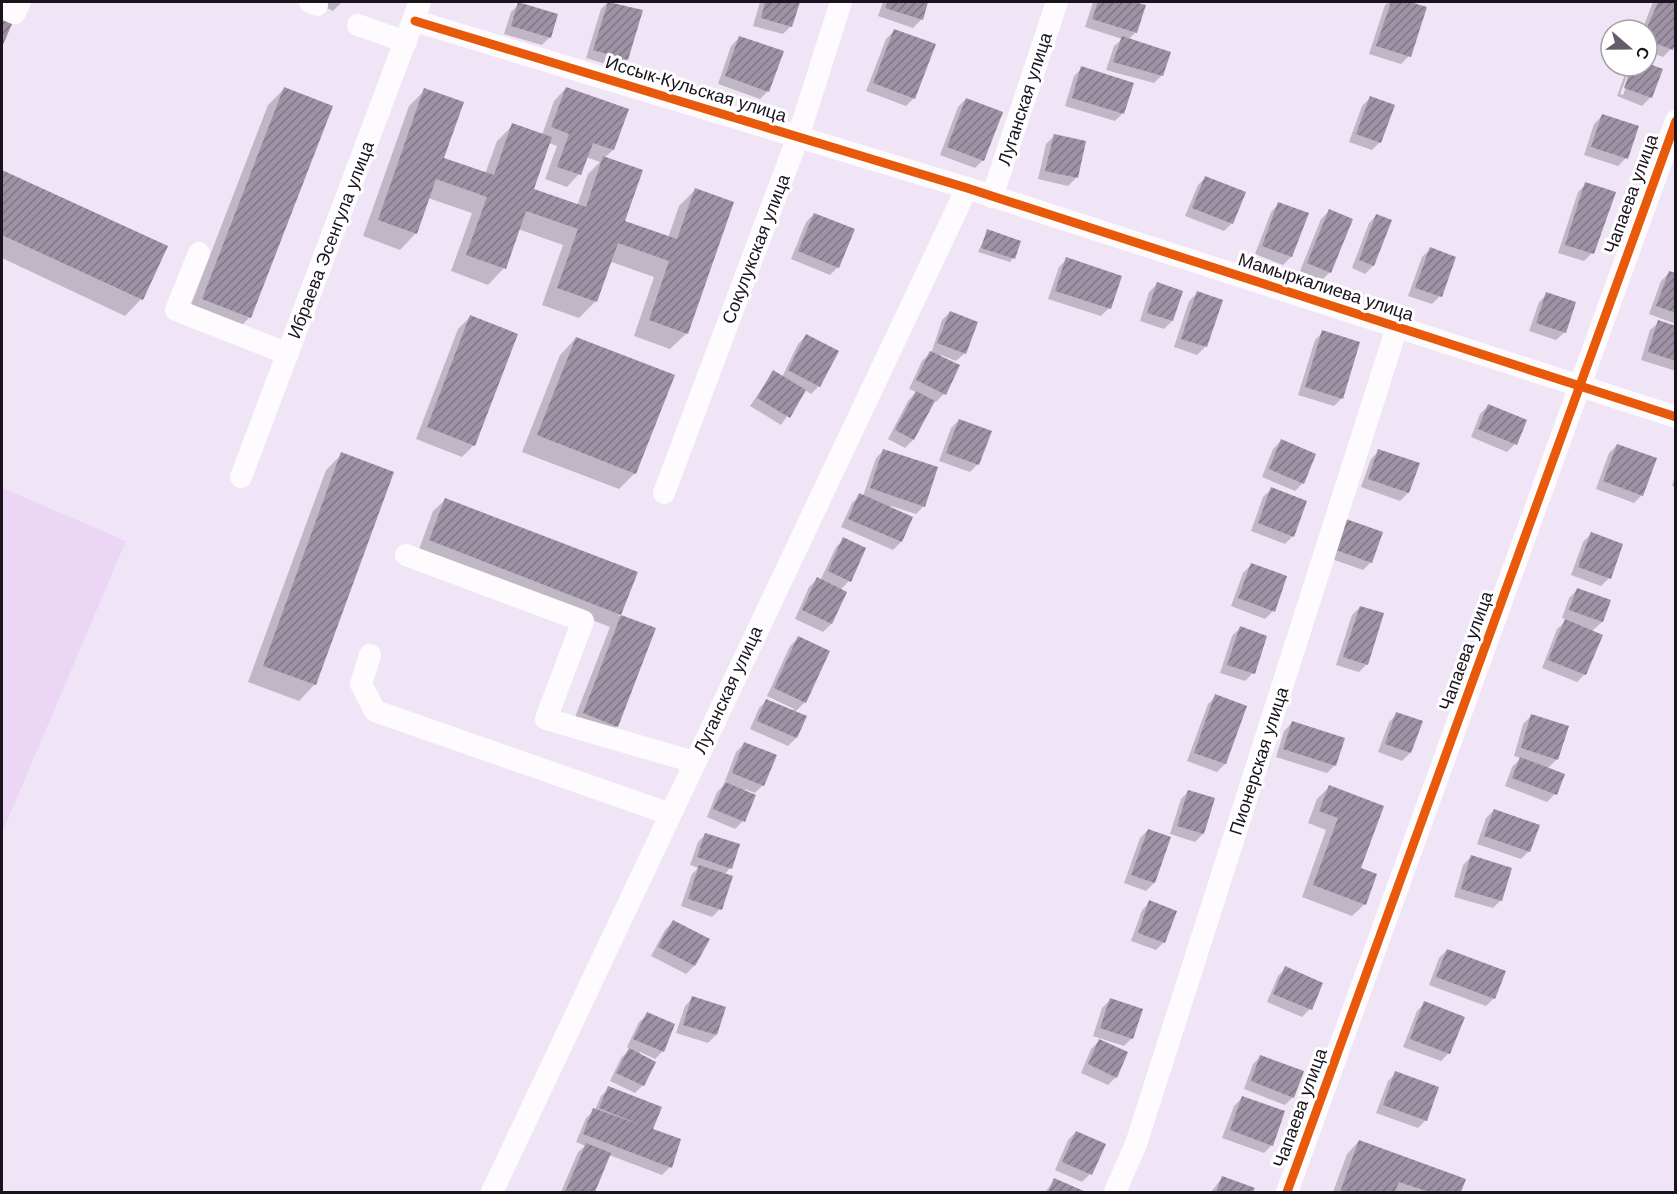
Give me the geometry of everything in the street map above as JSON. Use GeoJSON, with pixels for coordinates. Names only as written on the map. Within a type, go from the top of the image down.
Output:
{"type":"FeatureCollection","features":[{"type":"Feature","properties":{"kind":"street"},"geometry":{"type":"LineString","coordinates":[[2,7],[15,13],[20,2]]}},
{"type":"Feature","properties":{"kind":"street","name":"Сокулукская улица"},"geometry":{"type":"LineString","coordinates":[[664,493],[798,137],[841,2]]}},
{"type":"Feature","properties":{"kind":"street","name":"Луганская улица"},"geometry":{"type":"LineString","coordinates":[[992,197],[1057,2]]}},
{"type":"Feature","properties":{"kind":"street","name":"Иссык-Кульская улица"},"geometry":{"type":"LineString","coordinates":[[417,11],[798,137],[967,188]]}},
{"type":"Feature","properties":{"kind":"street","name":"Ибраева Эсенгула улица"},"geometry":{"type":"LineString","coordinates":[[241,477],[417,11]]}},
{"type":"Feature","properties":{"kind":"street"},"geometry":{"type":"LineString","coordinates":[[358,25],[406,42]]}},
{"type":"Feature","properties":{"kind":"street","name":"Чапаева улица"},"geometry":{"type":"LineString","coordinates":[[1287,1192],[1676,121]]}},
{"type":"Feature","properties":{"kind":"street","name":"Луганская улица"},"geometry":{"type":"LineString","coordinates":[[492,1192],[967,188]]}},
{"type":"Feature","properties":{"kind":"street","name":"Мамыркалиева улица"},"geometry":{"type":"LineString","coordinates":[[967,188],[1676,417]]}},
{"type":"Feature","properties":{"kind":"street"},"geometry":{"type":"LineString","coordinates":[[199,253],[177,310],[288,354]]}},
{"type":"Feature","properties":{"kind":"street","name":"Пионерская улица"},"geometry":{"type":"LineString","coordinates":[[1115,1192],[1136,1144],[1397,327]]}},
{"type":"Feature","properties":{"kind":"street"},"geometry":{"type":"LineString","coordinates":[[405,555],[583,621],[546,719],[694,762]]}},
{"type":"Feature","properties":{"kind":"street"},"geometry":{"type":"LineString","coordinates":[[370,655],[361,684],[375,711],[670,814]]}},
{"type":"Feature","properties":{"kind":"shaded area"},"geometry":{"type":"Polygon","coordinates":[[[2,488],[126,541],[2,833],[2,488]]]}},
{"type":"Feature","properties":{"kind":"building"},"geometry":{"type":"Polygon","coordinates":[[[518,2],[558,14],[551,38],[511,26],[518,2]]]}},
{"type":"Feature","properties":{"kind":"building"},"geometry":{"type":"Polygon","coordinates":[[[608,2],[643,10],[628,60],[593,50],[608,2]]]}},
{"type":"Feature","properties":{"kind":"building"},"geometry":{"type":"Polygon","coordinates":[[[765,2],[800,2],[792,27],[761,18],[765,2]]]}},
{"type":"Feature","properties":{"kind":"building"},"geometry":{"type":"Polygon","coordinates":[[[888,2],[928,2],[923,20],[885,8],[888,2]]]}},
{"type":"Feature","properties":{"kind":"building"},"geometry":{"type":"Polygon","coordinates":[[[1098,2],[1134,2],[1146,5],[1137,33],[1092,19],[1098,2]]]}},
{"type":"Feature","properties":{"kind":"building"},"geometry":{"type":"Polygon","coordinates":[[[1391,2],[1410,2],[1427,7],[1411,57],[1376,46],[1391,2]]]}},
{"type":"Feature","properties":{"kind":"building"},"geometry":{"type":"Polygon","coordinates":[[[1658,2],[1676,2],[1676,41],[1673,50],[1659,45],[1659,18],[1651,18],[1658,2]]]}},
{"type":"Feature","properties":{"kind":"building"},"geometry":{"type":"Polygon","coordinates":[[[2,20],[12,24],[2,47],[2,20]]]}},
{"type":"Feature","properties":{"kind":"building"},"geometry":{"type":"Polygon","coordinates":[[[894,29],[936,44],[915,99],[873,83],[894,29]]]}},
{"type":"Feature","properties":{"kind":"building"},"geometry":{"type":"Polygon","coordinates":[[[739,36],[784,51],[769,92],[725,76],[739,36]]]}},
{"type":"Feature","properties":{"kind":"building"},"geometry":{"type":"Polygon","coordinates":[[[1122,36],[1171,52],[1163,76],[1113,62],[1122,36]]]}},
{"type":"Feature","properties":{"kind":"building"},"geometry":{"type":"Polygon","coordinates":[[[1081,66],[1134,83],[1124,114],[1072,98],[1081,66]]]}},
{"type":"Feature","properties":{"kind":"building"},"geometry":{"type":"Polygon","coordinates":[[[1659,68],[1663,69],[1652,98],[1624,88],[1628,78],[1659,78],[1659,68]]]}},
{"type":"Feature","properties":{"kind":"building"},"geometry":{"type":"Polygon","coordinates":[[[284,87],[333,106],[251,318],[202,299],[284,87]]]}},
{"type":"Feature","properties":{"kind":"building"},"geometry":{"type":"Polygon","coordinates":[[[566,87],[629,109],[614,150],[593,143],[581,175],[557,167],[569,134],[551,127],[566,87]]]}},
{"type":"Feature","properties":{"kind":"building"},"geometry":{"type":"Polygon","coordinates":[[[424,88],[464,102],[444,158],[494,175],[512,123],[552,137],[534,189],[586,207],[603,156],[643,170],[625,221],[677,239],[695,188],[734,202],[688,334],[649,320],[669,261],[618,243],[597,302],[557,288],[578,229],[526,211],[506,269],[466,255],[487,197],[436,179],[417,234],[378,220],[424,88]]]}},
{"type":"Feature","properties":{"kind":"building"},"geometry":{"type":"Polygon","coordinates":[[[1370,96],[1395,105],[1381,143],[1356,134],[1370,96]]]}},
{"type":"Feature","properties":{"kind":"building"},"geometry":{"type":"Polygon","coordinates":[[[966,98],[1003,112],[984,161],[947,147],[966,98]]]}},
{"type":"Feature","properties":{"kind":"building"},"geometry":{"type":"Polygon","coordinates":[[[1602,114],[1639,126],[1628,159],[1591,147],[1602,114]]]}},
{"type":"Feature","properties":{"kind":"building"},"geometry":{"type":"Polygon","coordinates":[[[1054,134],[1086,141],[1078,178],[1045,171],[1054,134]]]}},
{"type":"Feature","properties":{"kind":"building"},"geometry":{"type":"Polygon","coordinates":[[[2,170],[168,246],[143,300],[2,235],[2,170]]]}},
{"type":"Feature","properties":{"kind":"building"},"geometry":{"type":"Polygon","coordinates":[[[1205,176],[1246,192],[1233,224],[1192,208],[1205,176]]]}},
{"type":"Feature","properties":{"kind":"building"},"geometry":{"type":"Polygon","coordinates":[[[1585,182],[1616,192],[1594,254],[1565,245],[1585,182]]]}},
{"type":"Feature","properties":{"kind":"building"},"geometry":{"type":"Polygon","coordinates":[[[1278,202],[1309,213],[1292,257],[1262,246],[1278,202]]]}},
{"type":"Feature","properties":{"kind":"building"},"geometry":{"type":"Polygon","coordinates":[[[1329,209],[1353,219],[1331,273],[1307,263],[1329,209]]]}},
{"type":"Feature","properties":{"kind":"building"},"geometry":{"type":"Polygon","coordinates":[[[814,213],[855,229],[839,268],[798,251],[814,213]]]}},
{"type":"Feature","properties":{"kind":"building"},"geometry":{"type":"Polygon","coordinates":[[[1376,214],[1392,220],[1374,266],[1359,260],[1376,214]]]}},
{"type":"Feature","properties":{"kind":"building"},"geometry":{"type":"Polygon","coordinates":[[[987,229],[1021,241],[1015,259],[981,248],[987,229]]]}},
{"type":"Feature","properties":{"kind":"building"},"geometry":{"type":"Polygon","coordinates":[[[1430,247],[1456,257],[1442,297],[1415,288],[1430,247]]]}},
{"type":"Feature","properties":{"kind":"building"},"geometry":{"type":"Polygon","coordinates":[[[1066,257],[1122,276],[1111,309],[1055,291],[1066,257]]]}},
{"type":"Feature","properties":{"kind":"building"},"geometry":{"type":"Polygon","coordinates":[[[1669,271],[1676,273],[1676,313],[1656,306],[1669,271]]]}},
{"type":"Feature","properties":{"kind":"building"},"geometry":{"type":"Polygon","coordinates":[[[1157,282],[1183,291],[1173,321],[1147,313],[1157,282]]]}},
{"type":"Feature","properties":{"kind":"building"},"geometry":{"type":"Polygon","coordinates":[[[1197,291],[1223,300],[1207,347],[1181,339],[1197,291]]]}},
{"type":"Feature","properties":{"kind":"building"},"geometry":{"type":"Polygon","coordinates":[[[1546,292],[1576,302],[1566,333],[1536,323],[1546,292]]]}},
{"type":"Feature","properties":{"kind":"building"},"geometry":{"type":"Polygon","coordinates":[[[950,311],[978,322],[966,354],[937,343],[950,311]]]}},
{"type":"Feature","properties":{"kind":"building"},"geometry":{"type":"Polygon","coordinates":[[[470,315],[518,334],[475,446],[427,427],[470,315]]]}},
{"type":"Feature","properties":{"kind":"building"},"geometry":{"type":"Polygon","coordinates":[[[1658,320],[1676,326],[1676,361],[1648,352],[1658,320]]]}},
{"type":"Feature","properties":{"kind":"building"},"geometry":{"type":"Polygon","coordinates":[[[1322,330],[1360,342],[1343,399],[1305,387],[1322,330]]]}},
{"type":"Feature","properties":{"kind":"building"},"geometry":{"type":"Polygon","coordinates":[[[806,334],[839,351],[820,387],[788,370],[806,334]]]}},
{"type":"Feature","properties":{"kind":"building"},"geometry":{"type":"Polygon","coordinates":[[[576,337],[675,375],[636,474],[537,435],[576,337]]]}},
{"type":"Feature","properties":{"kind":"building"},"geometry":{"type":"Polygon","coordinates":[[[930,351],[960,365],[946,395],[916,380],[930,351]]]}},
{"type":"Feature","properties":{"kind":"building"},"geometry":{"type":"Polygon","coordinates":[[[773,370],[806,390],[790,418],[757,398],[773,370]]]}},
{"type":"Feature","properties":{"kind":"building"},"geometry":{"type":"Polygon","coordinates":[[[916,391],[935,401],[914,440],[895,430],[916,391]]]}},
{"type":"Feature","properties":{"kind":"building"},"geometry":{"type":"Polygon","coordinates":[[[1488,404],[1527,420],[1517,445],[1478,429],[1488,404]]]}},
{"type":"Feature","properties":{"kind":"building"},"geometry":{"type":"Polygon","coordinates":[[[959,419],[992,431],[979,465],[946,453],[959,419]]]}},
{"type":"Feature","properties":{"kind":"building"},"geometry":{"type":"Polygon","coordinates":[[[1281,439],[1316,454],[1304,484],[1269,469],[1281,439]]]}},
{"type":"Feature","properties":{"kind":"building"},"geometry":{"type":"Polygon","coordinates":[[[1617,444],[1657,458],[1643,496],[1603,481],[1617,444]]]}},
{"type":"Feature","properties":{"kind":"building"},"geometry":{"type":"Polygon","coordinates":[[[883,449],[938,467],[925,507],[870,488],[883,449]]]}},
{"type":"Feature","properties":{"kind":"building"},"geometry":{"type":"Polygon","coordinates":[[[1378,449],[1420,463],[1409,493],[1368,479],[1378,449]]]}},
{"type":"Feature","properties":{"kind":"building"},"geometry":{"type":"Polygon","coordinates":[[[341,452],[394,472],[316,685],[263,666],[341,452]]]}},
{"type":"Feature","properties":{"kind":"building"},"geometry":{"type":"Polygon","coordinates":[[[1271,487],[1307,501],[1294,537],[1258,523],[1271,487]]]}},
{"type":"Feature","properties":{"kind":"building"},"geometry":{"type":"Polygon","coordinates":[[[859,493],[913,517],[902,542],[848,519],[859,493]]]}},
{"type":"Feature","properties":{"kind":"building"},"geometry":{"type":"Polygon","coordinates":[[[445,498],[638,572],[621,615],[429,540],[445,498]]]}},
{"type":"Feature","properties":{"kind":"building"},"geometry":{"type":"Polygon","coordinates":[[[1346,519],[1383,532],[1372,563],[1336,550],[1346,519]]]}},
{"type":"Feature","properties":{"kind":"building"},"geometry":{"type":"Polygon","coordinates":[[[1591,532],[1623,544],[1611,579],[1578,567],[1591,532]]]}},
{"type":"Feature","properties":{"kind":"building"},"geometry":{"type":"Polygon","coordinates":[[[843,537],[866,548],[851,582],[828,571],[843,537]]]}},
{"type":"Feature","properties":{"kind":"building"},"geometry":{"type":"Polygon","coordinates":[[[1251,563],[1287,576],[1275,612],[1238,598],[1251,563]]]}},
{"type":"Feature","properties":{"kind":"building"},"geometry":{"type":"Polygon","coordinates":[[[817,577],[847,592],[832,624],[802,610],[817,577]]]}},
{"type":"Feature","properties":{"kind":"building"},"geometry":{"type":"Polygon","coordinates":[[[1577,588],[1611,600],[1603,622],[1569,610],[1577,588]]]}},
{"type":"Feature","properties":{"kind":"building"},"geometry":{"type":"Polygon","coordinates":[[[1360,606],[1384,613],[1368,665],[1343,657],[1360,606]]]}},
{"type":"Feature","properties":{"kind":"building"},"geometry":{"type":"Polygon","coordinates":[[[621,615],[656,628],[618,727],[583,713],[621,615]]]}},
{"type":"Feature","properties":{"kind":"building"},"geometry":{"type":"Polygon","coordinates":[[[1565,619],[1603,635],[1586,675],[1548,660],[1565,619]]]}},
{"type":"Feature","properties":{"kind":"building"},"geometry":{"type":"Polygon","coordinates":[[[1240,626],[1267,636],[1255,674],[1227,665],[1240,626]]]}},
{"type":"Feature","properties":{"kind":"building"},"geometry":{"type":"Polygon","coordinates":[[[798,636],[830,651],[806,703],[774,688],[798,636]]]}},
{"type":"Feature","properties":{"kind":"building"},"geometry":{"type":"Polygon","coordinates":[[[1215,694],[1247,706],[1226,764],[1194,753],[1215,694]]]}},
{"type":"Feature","properties":{"kind":"building"},"geometry":{"type":"Polygon","coordinates":[[[766,699],[807,716],[797,738],[757,721],[766,699]]]}},
{"type":"Feature","properties":{"kind":"building"},"geometry":{"type":"Polygon","coordinates":[[[1396,712],[1423,721],[1411,753],[1385,744],[1396,712]]]}},
{"type":"Feature","properties":{"kind":"building"},"geometry":{"type":"Polygon","coordinates":[[[1531,714],[1569,726],[1558,760],[1521,748],[1531,714]]]}},
{"type":"Feature","properties":{"kind":"building"},"geometry":{"type":"Polygon","coordinates":[[[1292,721],[1345,738],[1336,766],[1283,749],[1292,721]]]}},
{"type":"Feature","properties":{"kind":"building"},"geometry":{"type":"Polygon","coordinates":[[[744,742],[777,755],[764,786],[732,773],[744,742]]]}},
{"type":"Feature","properties":{"kind":"building"},"geometry":{"type":"Polygon","coordinates":[[[1520,757],[1565,774],[1557,795],[1512,778],[1520,757]]]}},
{"type":"Feature","properties":{"kind":"building"},"geometry":{"type":"Polygon","coordinates":[[[725,782],[756,795],[745,822],[713,809],[725,782]]]}},
{"type":"Feature","properties":{"kind":"building"},"geometry":{"type":"Polygon","coordinates":[[[1329,785],[1384,806],[1361,868],[1377,874],[1366,905],[1313,885],[1338,818],[1319,811],[1329,785]]]}},
{"type":"Feature","properties":{"kind":"building"},"geometry":{"type":"Polygon","coordinates":[[[1188,790],[1215,798],[1204,834],[1177,826],[1188,790]]]}},
{"type":"Feature","properties":{"kind":"building"},"geometry":{"type":"Polygon","coordinates":[[[1494,809],[1540,825],[1530,852],[1484,836],[1494,809]]]}},
{"type":"Feature","properties":{"kind":"building"},"geometry":{"type":"Polygon","coordinates":[[[1148,829],[1171,837],[1155,883],[1131,875],[1148,829]]]}},
{"type":"Feature","properties":{"kind":"building"},"geometry":{"type":"Polygon","coordinates":[[[705,833],[740,844],[732,869],[697,857],[705,833]]]}},
{"type":"Feature","properties":{"kind":"building"},"geometry":{"type":"Polygon","coordinates":[[[1471,855],[1512,868],[1502,901],[1461,889],[1471,855]]]}},
{"type":"Feature","properties":{"kind":"building"},"geometry":{"type":"Polygon","coordinates":[[[699,865],[733,876],[722,910],[688,899],[699,865]]]}},
{"type":"Feature","properties":{"kind":"building"},"geometry":{"type":"Polygon","coordinates":[[[1149,900],[1177,911],[1165,943],[1138,933],[1149,900]]]}},
{"type":"Feature","properties":{"kind":"building"},"geometry":{"type":"Polygon","coordinates":[[[673,920],[710,939],[695,966],[658,947],[673,920]]]}},
{"type":"Feature","properties":{"kind":"building"},"geometry":{"type":"Polygon","coordinates":[[[1447,949],[1506,971],[1495,999],[1436,977],[1447,949]]]}},
{"type":"Feature","properties":{"kind":"building"},"geometry":{"type":"Polygon","coordinates":[[[1285,966],[1323,983],[1312,1010],[1273,994],[1285,966]]]}},
{"type":"Feature","properties":{"kind":"building"},"geometry":{"type":"Polygon","coordinates":[[[692,996],[726,1007],[717,1035],[683,1025],[692,996]]]}},
{"type":"Feature","properties":{"kind":"building"},"geometry":{"type":"Polygon","coordinates":[[[1110,998],[1143,1009],[1133,1039],[1100,1028],[1110,998]]]}},
{"type":"Feature","properties":{"kind":"building"},"geometry":{"type":"Polygon","coordinates":[[[1424,1001],[1465,1017],[1450,1054],[1410,1039],[1424,1001]]]}},
{"type":"Feature","properties":{"kind":"building"},"geometry":{"type":"Polygon","coordinates":[[[647,1012],[675,1024],[664,1052],[633,1039],[647,1012]]]}},
{"type":"Feature","properties":{"kind":"building"},"geometry":{"type":"Polygon","coordinates":[[[1099,1039],[1128,1052],[1117,1078],[1088,1064],[1099,1039]]]}},
{"type":"Feature","properties":{"kind":"building"},"geometry":{"type":"Polygon","coordinates":[[[629,1048],[656,1062],[644,1086],[616,1073],[629,1048]]]}},
{"type":"Feature","properties":{"kind":"building"},"geometry":{"type":"Polygon","coordinates":[[[1260,1055],[1304,1071],[1294,1098],[1251,1081],[1260,1055]]]}},
{"type":"Feature","properties":{"kind":"building"},"geometry":{"type":"Polygon","coordinates":[[[1395,1071],[1439,1087],[1427,1121],[1383,1105],[1395,1071]]]}},
{"type":"Feature","properties":{"kind":"building"},"geometry":{"type":"Polygon","coordinates":[[[608,1086],[662,1107],[653,1129],[681,1139],[672,1168],[583,1134],[593,1108],[641,1125],[599,1108],[608,1086]]]}},
{"type":"Feature","properties":{"kind":"building"},"geometry":{"type":"Polygon","coordinates":[[[1242,1096],[1285,1111],[1273,1146],[1230,1130],[1242,1096]]]}},
{"type":"Feature","properties":{"kind":"building"},"geometry":{"type":"Polygon","coordinates":[[[1076,1131],[1106,1144],[1092,1175],[1062,1162],[1076,1131]]]}},
{"type":"Feature","properties":{"kind":"building"},"geometry":{"type":"Polygon","coordinates":[[[1359,1140],[1466,1179],[1461,1192],[1429,1192],[1399,1182],[1395,1192],[1340,1192],[1359,1140]]]}},
{"type":"Feature","properties":{"kind":"building"},"geometry":{"type":"Polygon","coordinates":[[[586,1143],[611,1153],[595,1192],[565,1192],[586,1143]]]}},
{"type":"Feature","properties":{"kind":"building"},"geometry":{"type":"Polygon","coordinates":[[[1222,1176],[1255,1188],[1253,1192],[1216,1192],[1222,1176]]]}},
{"type":"Feature","properties":{"kind":"building"},"geometry":{"type":"Polygon","coordinates":[[[1054,1178],[1086,1192],[1048,1192],[1054,1178]]]}},
{"type":"Feature","properties":{"kind":"cycle path"},"geometry":{"type":"LineString","coordinates":[[415,21],[967,188],[1676,417]]}},
{"type":"Feature","properties":{"kind":"cycle path"},"geometry":{"type":"LineString","coordinates":[[1287,1192],[1676,121]]}}]}
